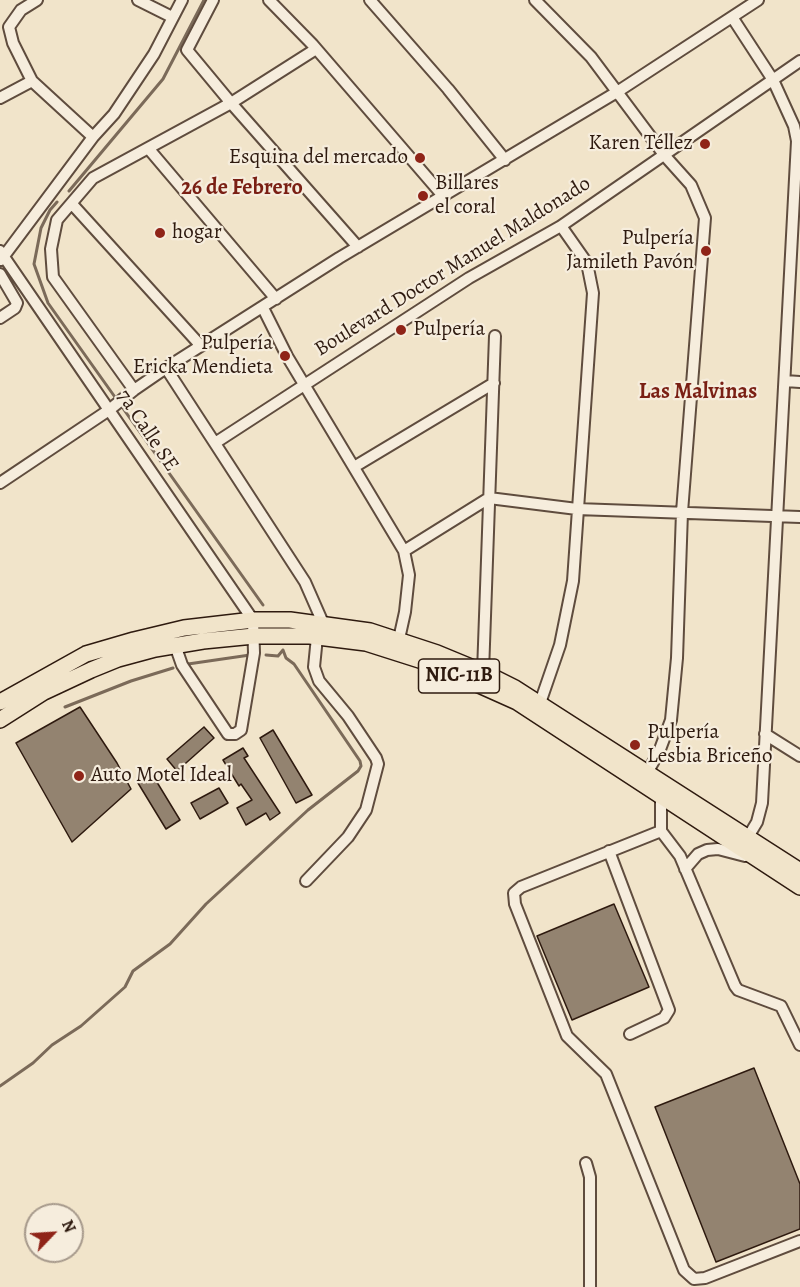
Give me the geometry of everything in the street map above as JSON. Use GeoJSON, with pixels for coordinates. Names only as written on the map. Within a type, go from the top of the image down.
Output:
{"type":"FeatureCollection","features":[{"type":"Feature","properties":{"kind":"highway","name":"NIC-11B"},"geometry":{"type":"LineString","coordinates":[[0,702],[59,668],[102,649],[184,628],[253,620],[290,620],[451,671],[517,702],[748,837],[800,871]]}},
{"type":"Feature","properties":{"kind":"highway","name":"NIC-11B"},"geometry":{"type":"LineString","coordinates":[[0,720],[44,692],[91,669],[118,659],[175,645],[320,630],[370,631],[399,639],[483,672],[540,703],[644,778],[661,797],[800,887]]}},
{"type":"Feature","properties":{"kind":"street"},"geometry":{"type":"LineString","coordinates":[[37,0],[21,10],[9,27],[13,43],[32,81],[93,137]]}},
{"type":"Feature","properties":{"kind":"street"},"geometry":{"type":"LineString","coordinates":[[138,0],[172,17]]}},
{"type":"Feature","properties":{"kind":"street"},"geometry":{"type":"LineString","coordinates":[[1,256],[93,137],[114,114],[154,54],[182,0]]}},
{"type":"Feature","properties":{"kind":"street"},"geometry":{"type":"LineString","coordinates":[[213,0],[188,50],[231,103],[358,247]]}},
{"type":"Feature","properties":{"kind":"street"},"geometry":{"type":"LineString","coordinates":[[269,0],[316,49],[444,197]]}},
{"type":"Feature","properties":{"kind":"street"},"geometry":{"type":"LineString","coordinates":[[370,0],[448,89],[505,160]]}},
{"type":"Feature","properties":{"kind":"street"},"geometry":{"type":"LineString","coordinates":[[535,0],[591,57],[665,156],[691,185],[705,218],[682,512],[677,658],[671,720],[659,752],[644,778]]}},
{"type":"Feature","properties":{"kind":"street"},"geometry":{"type":"LineString","coordinates":[[0,483],[111,409],[166,368],[358,247],[616,92],[758,0]]}},
{"type":"Feature","properties":{"kind":"street"},"geometry":{"type":"LineString","coordinates":[[732,17],[773,80],[794,126],[798,154],[795,304],[785,381],[762,803],[757,822],[748,837]]}},
{"type":"Feature","properties":{"kind":"street"},"geometry":{"type":"LineString","coordinates":[[130,393],[53,277],[51,249],[57,220],[93,178],[231,103],[316,49]]}},
{"type":"Feature","properties":{"kind":"street","name":"Boulevard Doctor Manuel Maldonado"},"geometry":{"type":"LineString","coordinates":[[215,443],[304,383],[469,278],[561,226],[800,61]]}},
{"type":"Feature","properties":{"kind":"street"},"geometry":{"type":"LineString","coordinates":[[0,98],[32,81]]}},
{"type":"Feature","properties":{"kind":"street"},"geometry":{"type":"LineString","coordinates":[[148,148],[276,299]]}},
{"type":"Feature","properties":{"kind":"street"},"geometry":{"type":"LineString","coordinates":[[72,204],[201,346]]}},
{"type":"Feature","properties":{"kind":"street"},"geometry":{"type":"LineString","coordinates":[[540,703],[560,645],[573,581],[593,292],[587,263],[561,226]]}},
{"type":"Feature","properties":{"kind":"street","name":"7a Calle SE"},"geometry":{"type":"LineString","coordinates":[[1,256],[111,409],[253,620]]}},
{"type":"Feature","properties":{"kind":"street"},"geometry":{"type":"LineString","coordinates":[[0,274],[17,303],[15,308],[0,318]]}},
{"type":"Feature","properties":{"kind":"street"},"geometry":{"type":"LineString","coordinates":[[263,308],[287,356],[404,551],[409,574],[405,612],[399,639]]}},
{"type":"Feature","properties":{"kind":"street"},"geometry":{"type":"LineString","coordinates":[[483,672],[495,336]]}},
{"type":"Feature","properties":{"kind":"street"},"geometry":{"type":"LineString","coordinates":[[166,368],[305,582],[320,630],[314,667],[319,681],[348,716],[378,764],[366,810],[348,837],[306,881]]}},
{"type":"Feature","properties":{"kind":"street"},"geometry":{"type":"LineString","coordinates":[[785,381],[800,382]]}},
{"type":"Feature","properties":{"kind":"street"},"geometry":{"type":"LineString","coordinates":[[354,467],[494,383]]}},
{"type":"Feature","properties":{"kind":"street"},"geometry":{"type":"LineString","coordinates":[[404,551],[489,498],[577,509],[800,517]]}},
{"type":"Feature","properties":{"kind":"street"},"geometry":{"type":"LineString","coordinates":[[175,645],[182,665],[228,734],[232,735],[241,730],[252,667],[253,620]]}},
{"type":"Feature","properties":{"kind":"street"},"geometry":{"type":"LineString","coordinates":[[765,734],[800,756]]}},
{"type":"Feature","properties":{"kind":"street"},"geometry":{"type":"LineString","coordinates":[[661,797],[661,831],[680,856],[735,986],[738,990],[781,1006],[800,1045]]}},
{"type":"Feature","properties":{"kind":"street"},"geometry":{"type":"LineString","coordinates":[[661,831],[521,887],[514,893],[515,904],[567,1036],[606,1074],[684,1270],[694,1279],[705,1278],[800,1241]]}},
{"type":"Feature","properties":{"kind":"street"},"geometry":{"type":"LineString","coordinates":[[685,869],[698,854],[707,850],[718,849],[756,860]]}},
{"type":"Feature","properties":{"kind":"street"},"geometry":{"type":"LineString","coordinates":[[609,851],[669,1010],[664,1018],[630,1034]]}},
{"type":"Feature","properties":{"kind":"street"},"geometry":{"type":"LineString","coordinates":[[586,1163],[590,1177],[590,1287]]}},
{"type":"Feature","properties":{"kind":"building","name":"Auto Motel Ideal"},"geometry":{"type":"Polygon","coordinates":[[[80,707],[117,763],[131,789],[72,842],[16,743],[80,707]]]}},
{"type":"Feature","properties":{"kind":"building"},"geometry":{"type":"Polygon","coordinates":[[[204,727],[214,738],[177,771],[167,759],[204,727]]]}},
{"type":"Feature","properties":{"kind":"building"},"geometry":{"type":"Polygon","coordinates":[[[273,730],[312,795],[296,803],[260,738],[273,730]]]}},
{"type":"Feature","properties":{"kind":"building"},"geometry":{"type":"Polygon","coordinates":[[[243,748],[248,756],[244,758],[280,813],[270,820],[266,813],[246,825],[237,808],[252,800],[241,784],[239,786],[223,760],[243,748]]]}},
{"type":"Feature","properties":{"kind":"building"},"geometry":{"type":"Polygon","coordinates":[[[152,774],[180,820],[166,829],[138,783],[152,774]]]}},
{"type":"Feature","properties":{"kind":"building"},"geometry":{"type":"Polygon","coordinates":[[[219,788],[228,803],[200,819],[191,803],[219,788]]]}},
{"type":"Feature","properties":{"kind":"building"},"geometry":{"type":"Polygon","coordinates":[[[614,904],[649,987],[572,1020],[537,936],[614,904]]]}},
{"type":"Feature","properties":{"kind":"building"},"geometry":{"type":"Polygon","coordinates":[[[754,1068],[800,1184],[800,1229],[716,1262],[655,1107],[754,1068]]]}},
{"type":"Feature","properties":{"kind":"waterway"},"geometry":{"type":"LineString","coordinates":[[69,191],[163,79],[204,0]]}},
{"type":"Feature","properties":{"kind":"waterway"},"geometry":{"type":"LineString","coordinates":[[57,202],[41,228],[34,264],[48,303],[263,605]]}},
{"type":"Feature","properties":{"kind":"waterway"},"geometry":{"type":"LineString","coordinates":[[0,1086],[33,1063],[52,1045],[81,1026],[125,987],[133,971],[170,944],[206,904],[308,810],[358,771],[361,766],[360,761],[294,664],[286,658],[283,650],[278,656],[266,655]]}},
{"type":"Feature","properties":{"kind":"waterway"},"geometry":{"type":"LineString","coordinates":[[188,664],[250,655]]}},
{"type":"Feature","properties":{"kind":"waterway"},"geometry":{"type":"LineString","coordinates":[[65,707],[131,681],[173,668]]}},
{"type":"Feature","properties":{"kind":"place","name":"Karen Téllez"},"geometry":{"type":"Point","coordinates":[705,144]}},
{"type":"Feature","properties":{"kind":"place","name":"Esquina del mercado"},"geometry":{"type":"Point","coordinates":[420,158]}},
{"type":"Feature","properties":{"kind":"place","name":"Billares el coral"},"geometry":{"type":"Point","coordinates":[423,196]}},
{"type":"Feature","properties":{"kind":"place","name":"hogar"},"geometry":{"type":"Point","coordinates":[160,233]}},
{"type":"Feature","properties":{"kind":"place","name":"Pulpería Jamileth Pavón"},"geometry":{"type":"Point","coordinates":[706,251]}},
{"type":"Feature","properties":{"kind":"place","name":"Pulpería"},"geometry":{"type":"Point","coordinates":[401,330]}},
{"type":"Feature","properties":{"kind":"place","name":"Pulpería Ericka Mendieta"},"geometry":{"type":"Point","coordinates":[285,356]}},
{"type":"Feature","properties":{"kind":"place","name":"Pulpería Lesbia Briceño"},"geometry":{"type":"Point","coordinates":[635,745]}},
{"type":"Feature","properties":{"kind":"place","name":"Auto Motel Ideal"},"geometry":{"type":"Point","coordinates":[79,776]}},
{"type":"Feature","properties":{"kind":"district","name":"26 de Febrero"},"geometry":{"type":"Point","coordinates":[242,189]}},
{"type":"Feature","properties":{"kind":"district","name":"Las Malvinas"},"geometry":{"type":"Point","coordinates":[698,393]}}]}
